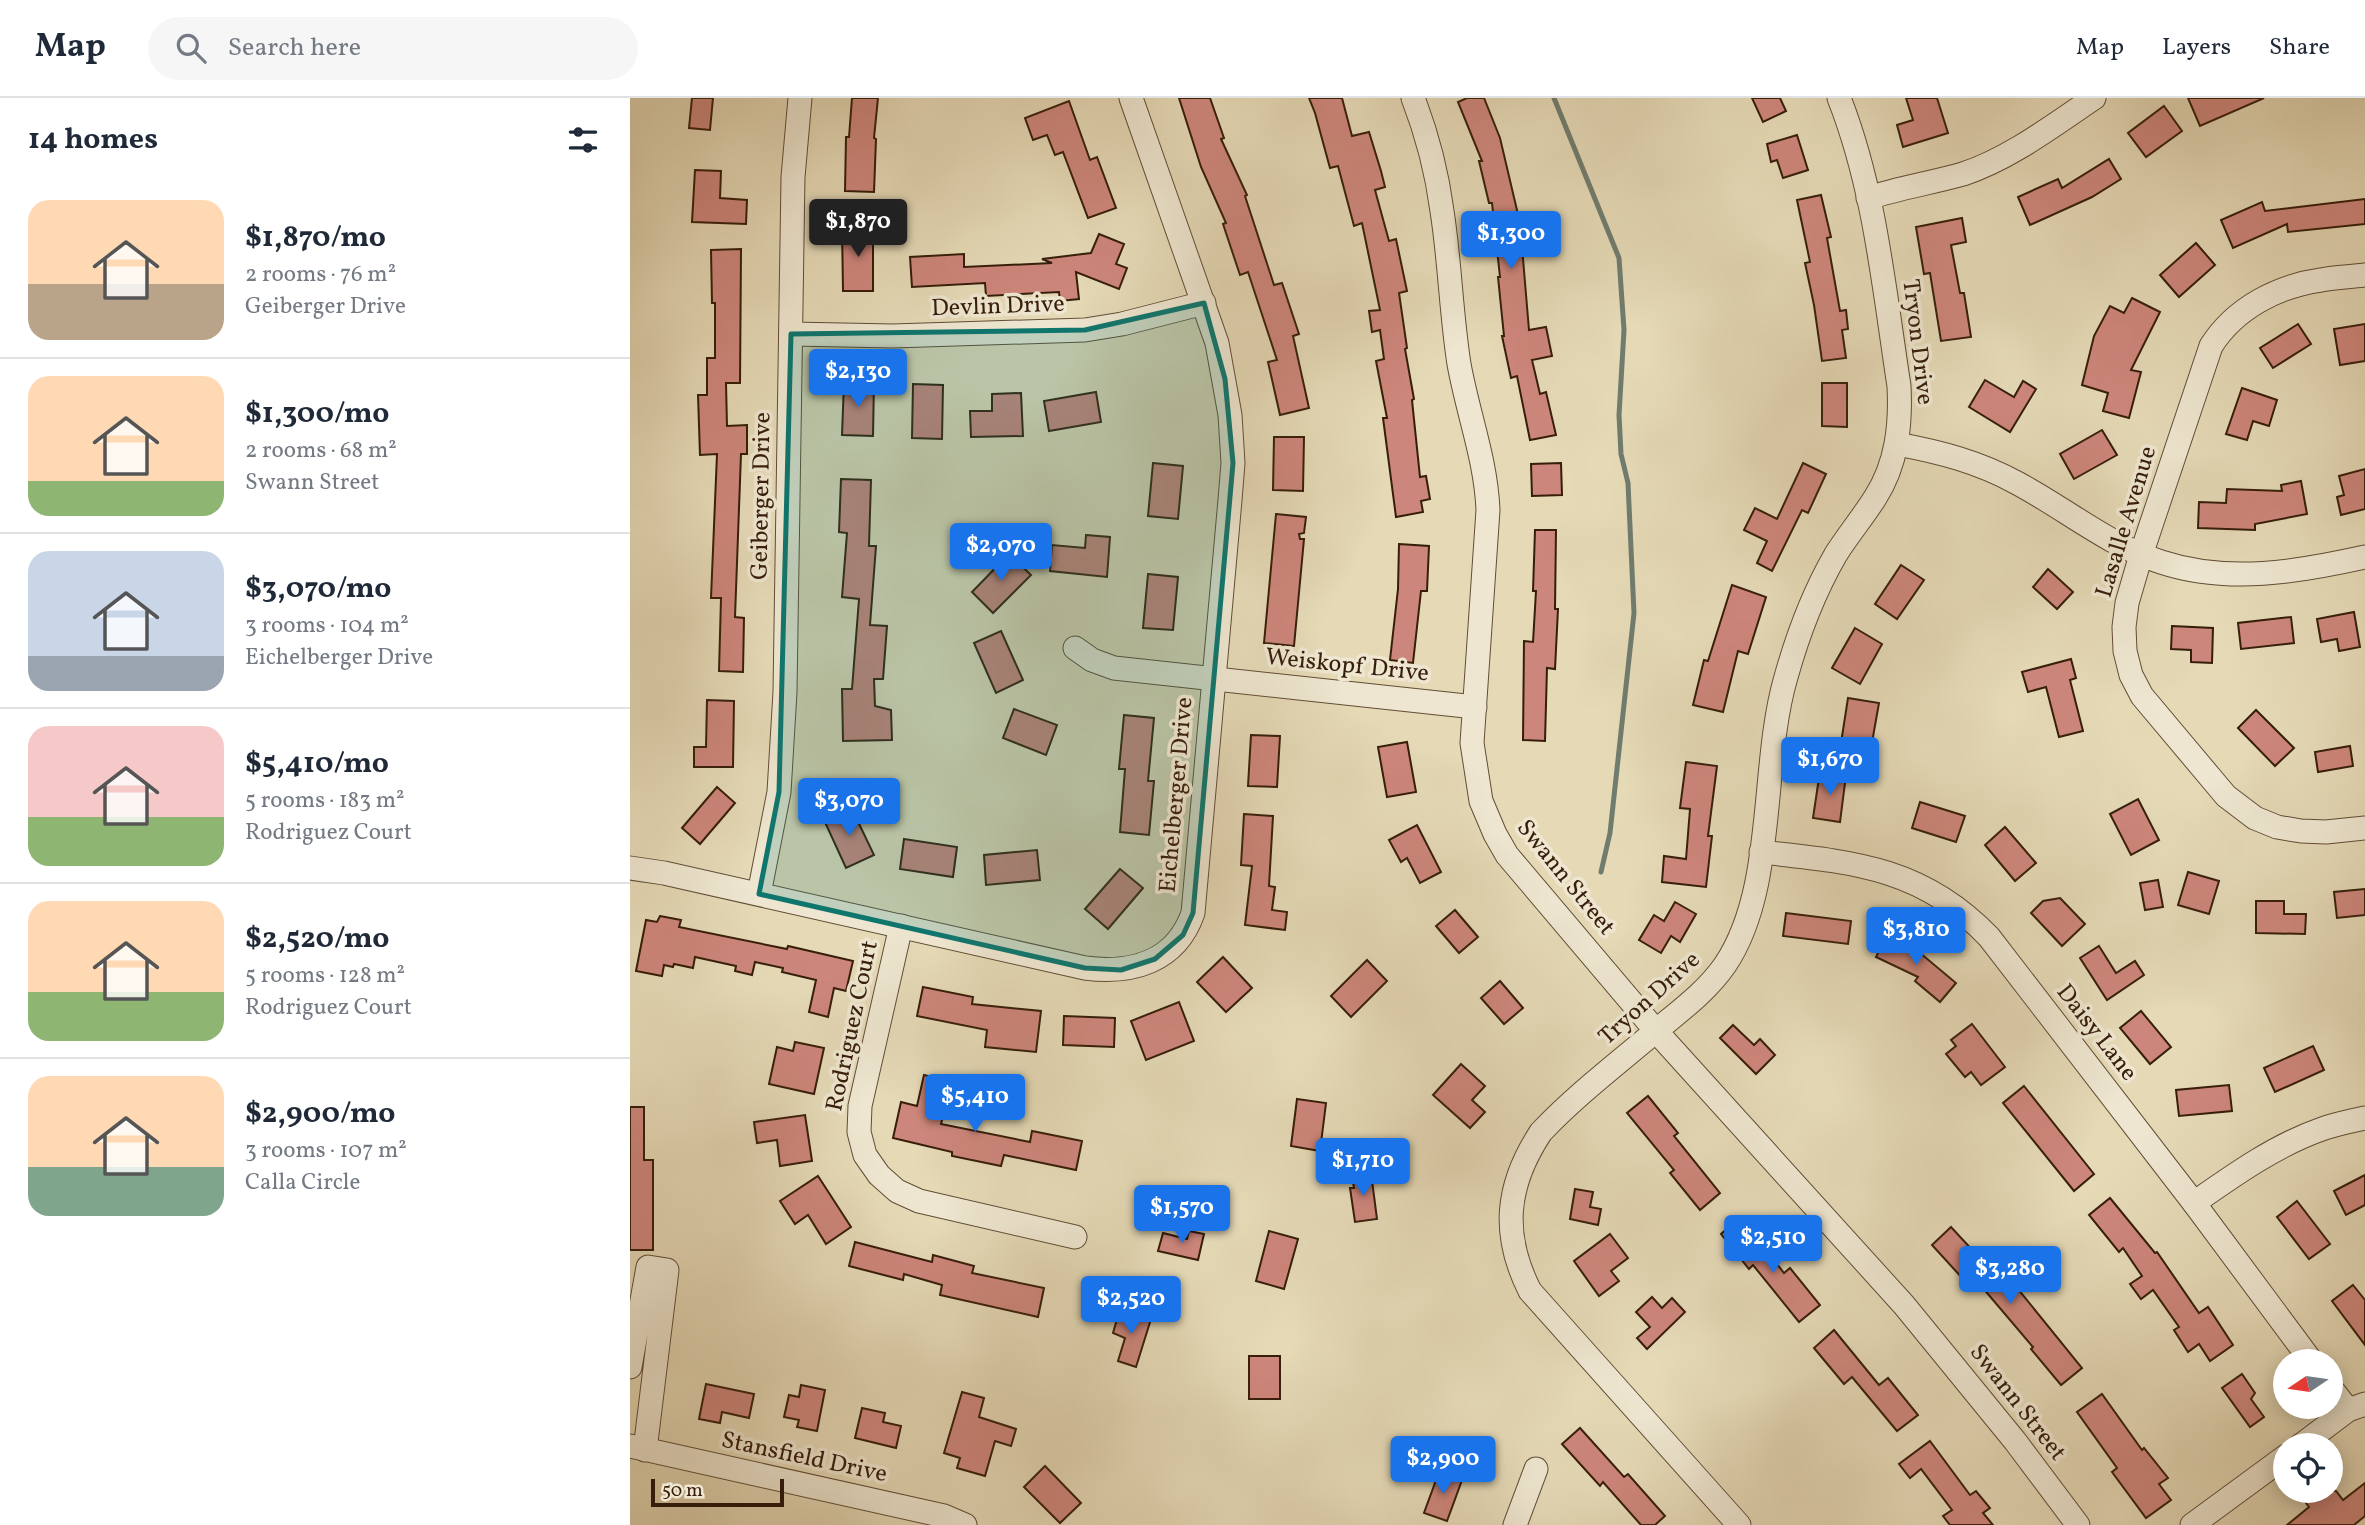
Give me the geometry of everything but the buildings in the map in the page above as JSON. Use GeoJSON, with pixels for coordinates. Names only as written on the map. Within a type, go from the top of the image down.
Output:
{"type":"FeatureCollection","features":[{"type":"Feature","properties":{"kind":"street","name":"Geiberger Drive"},"geometry":{"type":"LineString","coordinates":[[760,894],[779,792],[785,692],[793,177],[800,98]]}},
{"type":"Feature","properties":{"kind":"street","name":"Eichelberger Drive"},"geometry":{"type":"LineString","coordinates":[[630,868],[664,873],[1085,968],[1109,971],[1133,968],[1166,952],[1183,935],[1193,913],[1233,463],[1225,379],[1204,303],[1131,98]]}},
{"type":"Feature","properties":{"kind":"street","name":"Swann Street"},"geometry":{"type":"LineString","coordinates":[[1413,98],[1436,176],[1443,212],[1451,307],[1460,367],[1487,486],[1488,510],[1472,743],[1475,777],[1481,801],[1495,835],[1507,855],[1656,1031],[1904,1305],[2015,1441],[2078,1525]]}},
{"type":"Feature","properties":{"kind":"street","name":"Tryon Drive"},"geometry":{"type":"LineString","coordinates":[[1739,1525],[1530,1292],[1519,1270],[1512,1246],[1510,1222],[1518,1174],[1534,1142],[1550,1123],[1710,984],[1737,944],[1758,876],[1775,726],[1785,678],[1800,632],[1836,555],[1888,474],[1897,443],[1899,386],[1862,164],[1839,98]]}},
{"type":"Feature","properties":{"kind":"street"},"geometry":{"type":"LineString","coordinates":[[1868,198],[1900,188],[1928,184],[1975,168],[2029,141],[2094,98]]}},
{"type":"Feature","properties":{"kind":"street","name":"Lasalle Avenue"},"geometry":{"type":"LineString","coordinates":[[2365,275],[2323,279],[2276,292],[2235,317],[2218,335],[2211,346],[2141,555],[2127,603],[2124,627],[2125,651],[2131,675],[2142,696],[2226,796],[2255,818],[2277,827],[2326,832],[2365,828]]}},
{"type":"Feature","properties":{"kind":"street","name":"Devlin Drive"},"geometry":{"type":"LineString","coordinates":[[791,334],[893,336],[1085,330],[1122,324],[1204,303]]}},
{"type":"Feature","properties":{"kind":"street"},"geometry":{"type":"LineString","coordinates":[[1897,443],[1952,455],[1987,467],[2114,543],[2171,565],[2207,572],[2243,574],[2316,568],[2365,557]]}},
{"type":"Feature","properties":{"kind":"street","name":"Weiskopf Drive"},"geometry":{"type":"LineString","coordinates":[[1075,648],[1091,660],[1114,668],[1475,706]]}},
{"type":"Feature","properties":{"kind":"street","name":"Daisy Lane"},"geometry":{"type":"LineString","coordinates":[[1761,852],[1865,866],[1899,876],[1954,904],[1989,937],[2194,1203],[2302,1349]]}},
{"type":"Feature","properties":{"kind":"street","name":"Rodriguez Court"},"geometry":{"type":"LineString","coordinates":[[901,926],[860,1106],[859,1132],[865,1155],[888,1184],[919,1202],[1075,1237]]}},
{"type":"Feature","properties":{"kind":"street"},"geometry":{"type":"LineString","coordinates":[[2194,1203],[2290,1142],[2324,1128],[2365,1118]]}},
{"type":"Feature","properties":{"kind":"street"},"geometry":{"type":"LineString","coordinates":[[630,1367],[648,1267],[667,1270],[637,1448]]}},
{"type":"Feature","properties":{"kind":"street"},"geometry":{"type":"LineString","coordinates":[[2319,1433],[2356,1407]]}},
{"type":"Feature","properties":{"kind":"street","name":"Stansfield Drive"},"geometry":{"type":"LineString","coordinates":[[637,1448],[944,1516],[965,1525]]}},
{"type":"Feature","properties":{"kind":"street"},"geometry":{"type":"LineString","coordinates":[[2192,1525],[2273,1466]]}},
{"type":"Feature","properties":{"kind":"street"},"geometry":{"type":"LineString","coordinates":[[1515,1525],[1536,1469]]}},
{"type":"Feature","properties":{"kind":"highlighted area"},"geometry":{"type":"Polygon","coordinates":[[[1204,303],[1225,379],[1233,463],[1193,913],[1183,935],[1155,959],[1121,970],[1085,968],[759,894],[779,792],[791,334],[1085,330],[1204,303]]]}},
{"type":"Feature","properties":{"kind":"waterway"},"geometry":{"type":"LineString","coordinates":[[1554,98],[1619,258],[1624,330],[1619,415],[1621,454],[1628,483],[1634,613],[1610,833],[1601,872]]}}]}
